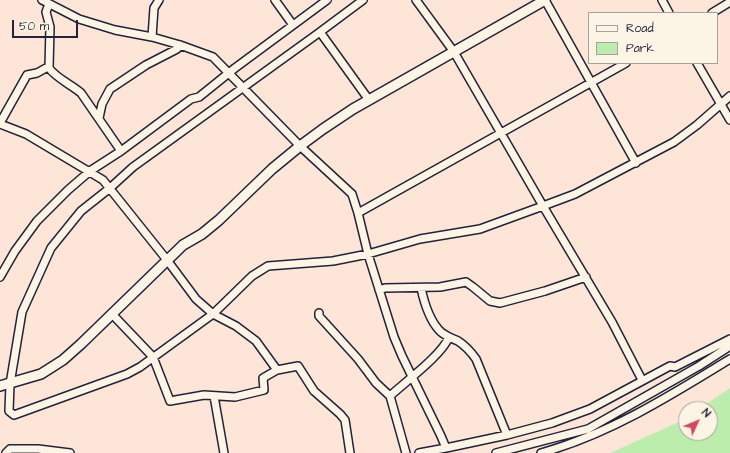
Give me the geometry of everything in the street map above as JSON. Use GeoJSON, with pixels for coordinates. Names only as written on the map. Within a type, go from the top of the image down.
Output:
{"type":"FeatureCollection","features":[{"type":"Feature","properties":{"kind":"street"},"geometry":{"type":"LineString","coordinates":[[42,0],[79,19],[115,30],[152,37],[180,45],[212,57],[300,146],[352,194],[368,254],[394,337],[446,448]]}},
{"type":"Feature","properties":{"kind":"street"},"geometry":{"type":"LineString","coordinates":[[152,37],[154,8],[159,0]]}},
{"type":"Feature","properties":{"kind":"street"},"geometry":{"type":"LineString","coordinates":[[275,0],[293,25]]}},
{"type":"Feature","properties":{"kind":"street"},"geometry":{"type":"LineString","coordinates":[[0,277],[15,251],[37,221],[68,190],[90,171],[121,151],[191,99],[199,97],[326,0]]}},
{"type":"Feature","properties":{"kind":"street"},"geometry":{"type":"LineString","coordinates":[[363,0],[133,167],[81,211],[51,248],[38,273],[22,312],[10,384],[9,411],[14,414],[127,374],[213,314],[252,276],[268,266],[333,260],[368,254],[420,239],[480,229],[543,206],[575,194],[636,163],[680,138],[730,96]]}},
{"type":"Feature","properties":{"kind":"street"},"geometry":{"type":"LineString","coordinates":[[416,0],[454,52],[612,322],[642,380]]}},
{"type":"Feature","properties":{"kind":"street"},"geometry":{"type":"LineString","coordinates":[[0,386],[41,374],[63,360],[183,245],[202,234],[219,220],[272,169],[300,146],[347,113],[545,0],[636,163]]}},
{"type":"Feature","properties":{"kind":"street"},"geometry":{"type":"LineString","coordinates":[[662,0],[668,12]]}},
{"type":"Feature","properties":{"kind":"street"},"geometry":{"type":"LineString","coordinates":[[714,12],[730,2]]}},
{"type":"Feature","properties":{"kind":"street"},"geometry":{"type":"LineString","coordinates":[[49,4],[46,12],[50,27],[50,68],[52,72],[73,85],[81,93],[121,151]]}},
{"type":"Feature","properties":{"kind":"street"},"geometry":{"type":"LineString","coordinates":[[320,32],[370,100]]}},
{"type":"Feature","properties":{"kind":"street"},"geometry":{"type":"LineString","coordinates":[[99,118],[102,104],[110,89],[146,64],[177,49],[180,45]]}},
{"type":"Feature","properties":{"kind":"street"},"geometry":{"type":"LineString","coordinates":[[358,213],[624,64]]}},
{"type":"Feature","properties":{"kind":"street"},"geometry":{"type":"LineString","coordinates":[[699,64],[730,120]]}},
{"type":"Feature","properties":{"kind":"street"},"geometry":{"type":"LineString","coordinates":[[50,68],[27,75],[0,123],[26,134],[103,180],[196,299],[213,314],[236,326],[256,341],[277,370]]}},
{"type":"Feature","properties":{"kind":"street"},"geometry":{"type":"LineString","coordinates":[[379,290],[385,288],[421,288],[466,282],[490,301],[500,303],[545,291],[586,277]]}},
{"type":"Feature","properties":{"kind":"street"},"geometry":{"type":"LineString","coordinates":[[421,288],[423,302],[433,322],[440,331],[459,341],[476,359],[507,435]]}},
{"type":"Feature","properties":{"kind":"street"},"geometry":{"type":"LineString","coordinates":[[319,313],[319,316],[358,359],[376,383],[390,396],[406,453]]}},
{"type":"Feature","properties":{"kind":"street"},"geometry":{"type":"LineString","coordinates":[[112,314],[153,357],[170,401],[204,395],[235,397],[264,390],[263,378],[277,370],[298,366],[314,391],[345,420],[350,453]]}},
{"type":"Feature","properties":{"kind":"street"},"geometry":{"type":"LineString","coordinates":[[390,396],[446,345],[449,337]]}},
{"type":"Feature","properties":{"kind":"street"},"geometry":{"type":"LineString","coordinates":[[419,453],[507,435],[552,423],[590,409],[670,366],[675,367],[730,339]]}},
{"type":"Feature","properties":{"kind":"street"},"geometry":{"type":"LineString","coordinates":[[496,453],[588,429],[699,366],[730,346]]}},
{"type":"Feature","properties":{"kind":"street"},"geometry":{"type":"LineString","coordinates":[[541,453],[611,428],[659,402],[730,359]]}},
{"type":"Feature","properties":{"kind":"street"},"geometry":{"type":"LineString","coordinates":[[214,396],[224,453]]}},
{"type":"Feature","properties":{"kind":"street"},"geometry":{"type":"LineString","coordinates":[[6,453],[10,449],[38,449],[70,453]]}},
{"type":"Feature","properties":{"kind":"green space"},"geometry":{"type":"Polygon","coordinates":[[[730,388],[730,453],[610,453],[678,422],[678,441],[718,441],[718,401],[711,401],[730,388]]]}}]}
